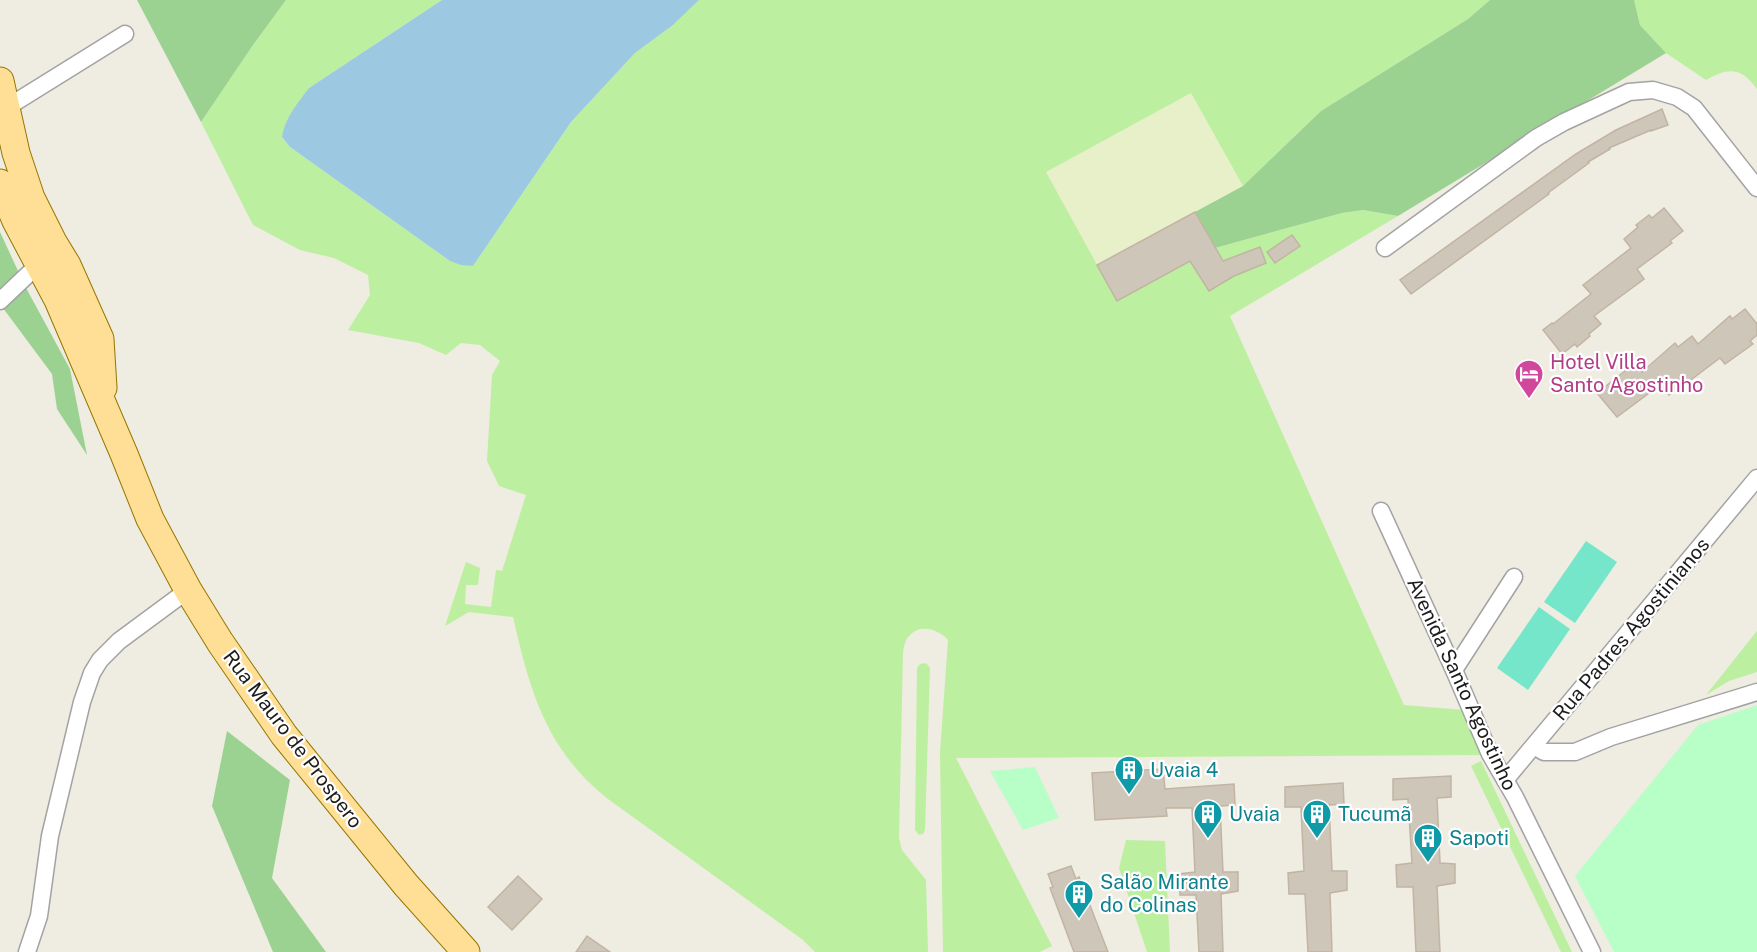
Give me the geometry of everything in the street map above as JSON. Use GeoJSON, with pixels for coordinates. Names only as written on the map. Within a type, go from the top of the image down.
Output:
{"type":"FeatureCollection","features":[{"type":"Feature","properties":{"kind":"main road","name":"Rua Mauro de Prospero"},"geometry":{"type":"LineString","coordinates":[[0,81],[16,153],[31,198],[44,227],[67,265],[100,339],[104,408]]}},
{"type":"Feature","properties":{"kind":"main road","name":"Rua Mauro de Prospero"},"geometry":{"type":"LineString","coordinates":[[0,183],[16,221],[58,300],[150,519],[188,590],[220,642],[284,735],[406,885],[466,952]]}},
{"type":"Feature","properties":{"kind":"street"},"geometry":{"type":"LineString","coordinates":[[6,108],[124,34]]}},
{"type":"Feature","properties":{"kind":"street"},"geometry":{"type":"LineString","coordinates":[[1385,248],[1536,138],[1564,122],[1629,92],[1653,90],[1677,97],[1694,108],[1757,188]]}},
{"type":"Feature","properties":{"kind":"street"},"geometry":{"type":"LineString","coordinates":[[0,301],[39,264]]}},
{"type":"Feature","properties":{"kind":"street","name":"Rua Padres Agostinianos"},"geometry":{"type":"LineString","coordinates":[[1505,780],[1757,478]]}},
{"type":"Feature","properties":{"kind":"street","name":"Avenida Santo Agostinho"},"geometry":{"type":"LineString","coordinates":[[1381,511],[1490,754],[1593,952]]}},
{"type":"Feature","properties":{"kind":"street"},"geometry":{"type":"LineString","coordinates":[[1454,670],[1514,577]]}},
{"type":"Feature","properties":{"kind":"street"},"geometry":{"type":"LineString","coordinates":[[27,952],[39,916],[53,825],[82,702],[92,673],[100,660],[119,641],[188,590]]}},
{"type":"Feature","properties":{"kind":"street"},"geometry":{"type":"LineString","coordinates":[[1534,746],[1544,752],[1575,752],[1611,738],[1757,692]]}},
{"type":"Feature","properties":{"kind":"green space"},"geometry":{"type":"Polygon","coordinates":[[[137,0],[286,0],[201,122],[137,0]]]}},
{"type":"Feature","properties":{"kind":"green space"},"geometry":{"type":"Polygon","coordinates":[[[286,0],[442,0],[309,88],[282,137],[290,147],[450,261],[473,266],[571,122],[635,53],[673,25],[699,0],[1490,0],[1468,19],[1321,111],[1243,186],[1191,93],[1046,172],[1117,301],[1215,248],[1342,213],[1363,210],[1398,216],[1230,316],[1404,705],[1464,710],[1486,755],[956,758],[1052,946],[1040,952],[943,952],[940,753],[948,640],[935,631],[920,629],[907,638],[903,653],[899,838],[902,850],[926,880],[928,952],[815,952],[803,940],[608,799],[587,780],[569,760],[544,717],[526,670],[513,617],[469,612],[445,626],[466,562],[480,568],[478,585],[466,585],[465,604],[491,607],[496,570],[502,571],[526,495],[499,486],[487,461],[492,375],[500,361],[480,345],[461,343],[446,355],[419,343],[348,330],[370,295],[368,275],[334,258],[300,250],[253,225],[201,122],[286,0]]]}},
{"type":"Feature","properties":{"kind":"green space"},"geometry":{"type":"Polygon","coordinates":[[[1490,0],[1634,0],[1640,25],[1666,53],[1398,216],[1363,210],[1342,213],[1215,248],[1195,212],[1097,265],[1243,186],[1321,111],[1468,19],[1490,0]]]}},
{"type":"Feature","properties":{"kind":"green space"},"geometry":{"type":"Polygon","coordinates":[[[1634,0],[1757,0],[1757,89],[1746,76],[1734,71],[1721,73],[1706,80],[1666,53],[1640,25],[1634,0]]]}},
{"type":"Feature","properties":{"kind":"green space"},"geometry":{"type":"Polygon","coordinates":[[[1191,93],[1243,186],[1097,265],[1046,172],[1191,93]]]}},
{"type":"Feature","properties":{"kind":"green space"},"geometry":{"type":"Polygon","coordinates":[[[0,232],[25,286],[70,369],[87,455],[57,409],[52,374],[0,304],[0,232]]]}},
{"type":"Feature","properties":{"kind":"green space"},"geometry":{"type":"Polygon","coordinates":[[[1586,541],[1617,562],[1575,623],[1544,602],[1586,541]]]}},
{"type":"Feature","properties":{"kind":"green space"},"geometry":{"type":"Polygon","coordinates":[[[1539,607],[1570,629],[1528,690],[1497,668],[1539,607]]]}},
{"type":"Feature","properties":{"kind":"green space"},"geometry":{"type":"Polygon","coordinates":[[[1757,631],[1757,672],[1729,681],[1706,695],[1757,631]]]}},
{"type":"Feature","properties":{"kind":"green space"},"geometry":{"type":"Polygon","coordinates":[[[926,663],[930,668],[925,830],[919,835],[915,830],[917,668],[920,664],[926,663]]]}},
{"type":"Feature","properties":{"kind":"green space"},"geometry":{"type":"Polygon","coordinates":[[[1757,705],[1757,952],[1614,952],[1575,876],[1698,725],[1757,705]]]}},
{"type":"Feature","properties":{"kind":"green space"},"geometry":{"type":"Polygon","coordinates":[[[227,731],[290,780],[272,878],[326,952],[273,952],[212,806],[227,731]]]}},
{"type":"Feature","properties":{"kind":"green space"},"geometry":{"type":"Polygon","coordinates":[[[1481,761],[1572,952],[1561,952],[1471,766],[1481,761]]]}},
{"type":"Feature","properties":{"kind":"green space"},"geometry":{"type":"Polygon","coordinates":[[[1035,767],[1059,818],[1023,830],[990,771],[1035,767]]]}},
{"type":"Feature","properties":{"kind":"green space"},"geometry":{"type":"Polygon","coordinates":[[[1126,840],[1165,841],[1170,952],[1147,952],[1119,868],[1126,840]]]}},
{"type":"Feature","properties":{"kind":"water"},"geometry":{"type":"Polygon","coordinates":[[[442,0],[699,0],[673,25],[635,53],[571,122],[473,266],[450,261],[290,147],[282,137],[289,117],[309,88],[442,0]]]}},
{"type":"Feature","properties":{"kind":"building"},"geometry":{"type":"Polygon","coordinates":[[[1662,109],[1668,125],[1609,148],[1411,294],[1400,280],[1576,154],[1616,130],[1662,109]]]}},
{"type":"Feature","properties":{"kind":"building"},"geometry":{"type":"Polygon","coordinates":[[[1664,208],[1683,231],[1670,241],[1672,243],[1637,269],[1644,279],[1594,316],[1601,324],[1589,334],[1590,336],[1577,347],[1575,344],[1562,354],[1543,330],[1591,294],[1583,285],[1631,248],[1624,239],[1638,227],[1636,225],[1649,215],[1652,218],[1664,208]]]}},
{"type":"Feature","properties":{"kind":"building"},"geometry":{"type":"Polygon","coordinates":[[[1195,212],[1223,261],[1260,247],[1266,263],[1234,276],[1209,291],[1190,261],[1117,301],[1097,265],[1195,212]]]}},
{"type":"Feature","properties":{"kind":"building"},"geometry":{"type":"Polygon","coordinates":[[[1292,235],[1300,246],[1275,263],[1267,252],[1292,235]]]}},
{"type":"Feature","properties":{"kind":"building"},"geometry":{"type":"Polygon","coordinates":[[[1745,309],[1757,324],[1757,335],[1750,341],[1753,344],[1725,364],[1720,358],[1669,395],[1660,385],[1617,417],[1597,393],[1635,363],[1642,372],[1675,343],[1678,347],[1692,336],[1698,344],[1730,316],[1732,319],[1745,309]]]}},
{"type":"Feature","properties":{"kind":"building","name":"Uvaia"},"geometry":{"type":"Polygon","coordinates":[[[1163,769],[1165,789],[1234,784],[1235,805],[1220,806],[1223,872],[1238,872],[1238,891],[1221,894],[1223,952],[1199,952],[1196,895],[1180,895],[1179,874],[1195,872],[1192,808],[1166,808],[1167,816],[1095,820],[1092,773],[1163,769]]]}},
{"type":"Feature","properties":{"kind":"building","name":"Sapoti"},"geometry":{"type":"Polygon","coordinates":[[[1451,776],[1451,797],[1437,798],[1440,863],[1455,864],[1455,883],[1437,886],[1440,952],[1416,952],[1413,887],[1397,887],[1396,865],[1412,863],[1408,799],[1393,800],[1393,779],[1451,776]]]}},
{"type":"Feature","properties":{"kind":"building","name":"Tucumã"},"geometry":{"type":"Polygon","coordinates":[[[1343,783],[1344,804],[1329,805],[1332,871],[1347,871],[1347,890],[1330,893],[1332,952],[1308,952],[1305,894],[1289,894],[1288,873],[1304,871],[1301,807],[1285,807],[1285,787],[1343,783]]]}},
{"type":"Feature","properties":{"kind":"building","name":"Salão Mirante do Colinas"},"geometry":{"type":"Polygon","coordinates":[[[1071,866],[1076,879],[1079,877],[1108,952],[1074,952],[1050,888],[1053,887],[1048,874],[1071,866]]]}},
{"type":"Feature","properties":{"kind":"building"},"geometry":{"type":"Polygon","coordinates":[[[518,876],[542,899],[512,930],[488,907],[518,876]]]}},
{"type":"Feature","properties":{"kind":"building"},"geometry":{"type":"Polygon","coordinates":[[[587,936],[610,952],[576,952],[587,936]]]}},
{"type":"Feature","properties":{"kind":"place","name":"Hotel Villa Santo Agostinho"},"geometry":{"type":"Point","coordinates":[1529,400]}},
{"type":"Feature","properties":{"kind":"place","name":"Uvaia 4"},"geometry":{"type":"Point","coordinates":[1129,796]}},
{"type":"Feature","properties":{"kind":"place","name":"Uvaia"},"geometry":{"type":"Point","coordinates":[1208,840]}},
{"type":"Feature","properties":{"kind":"place","name":"Tucumã"},"geometry":{"type":"Point","coordinates":[1317,840]}},
{"type":"Feature","properties":{"kind":"place","name":"Sapoti"},"geometry":{"type":"Point","coordinates":[1428,864]}},
{"type":"Feature","properties":{"kind":"place","name":"Salão Mirante do Colinas"},"geometry":{"type":"Point","coordinates":[1079,920]}}]}
